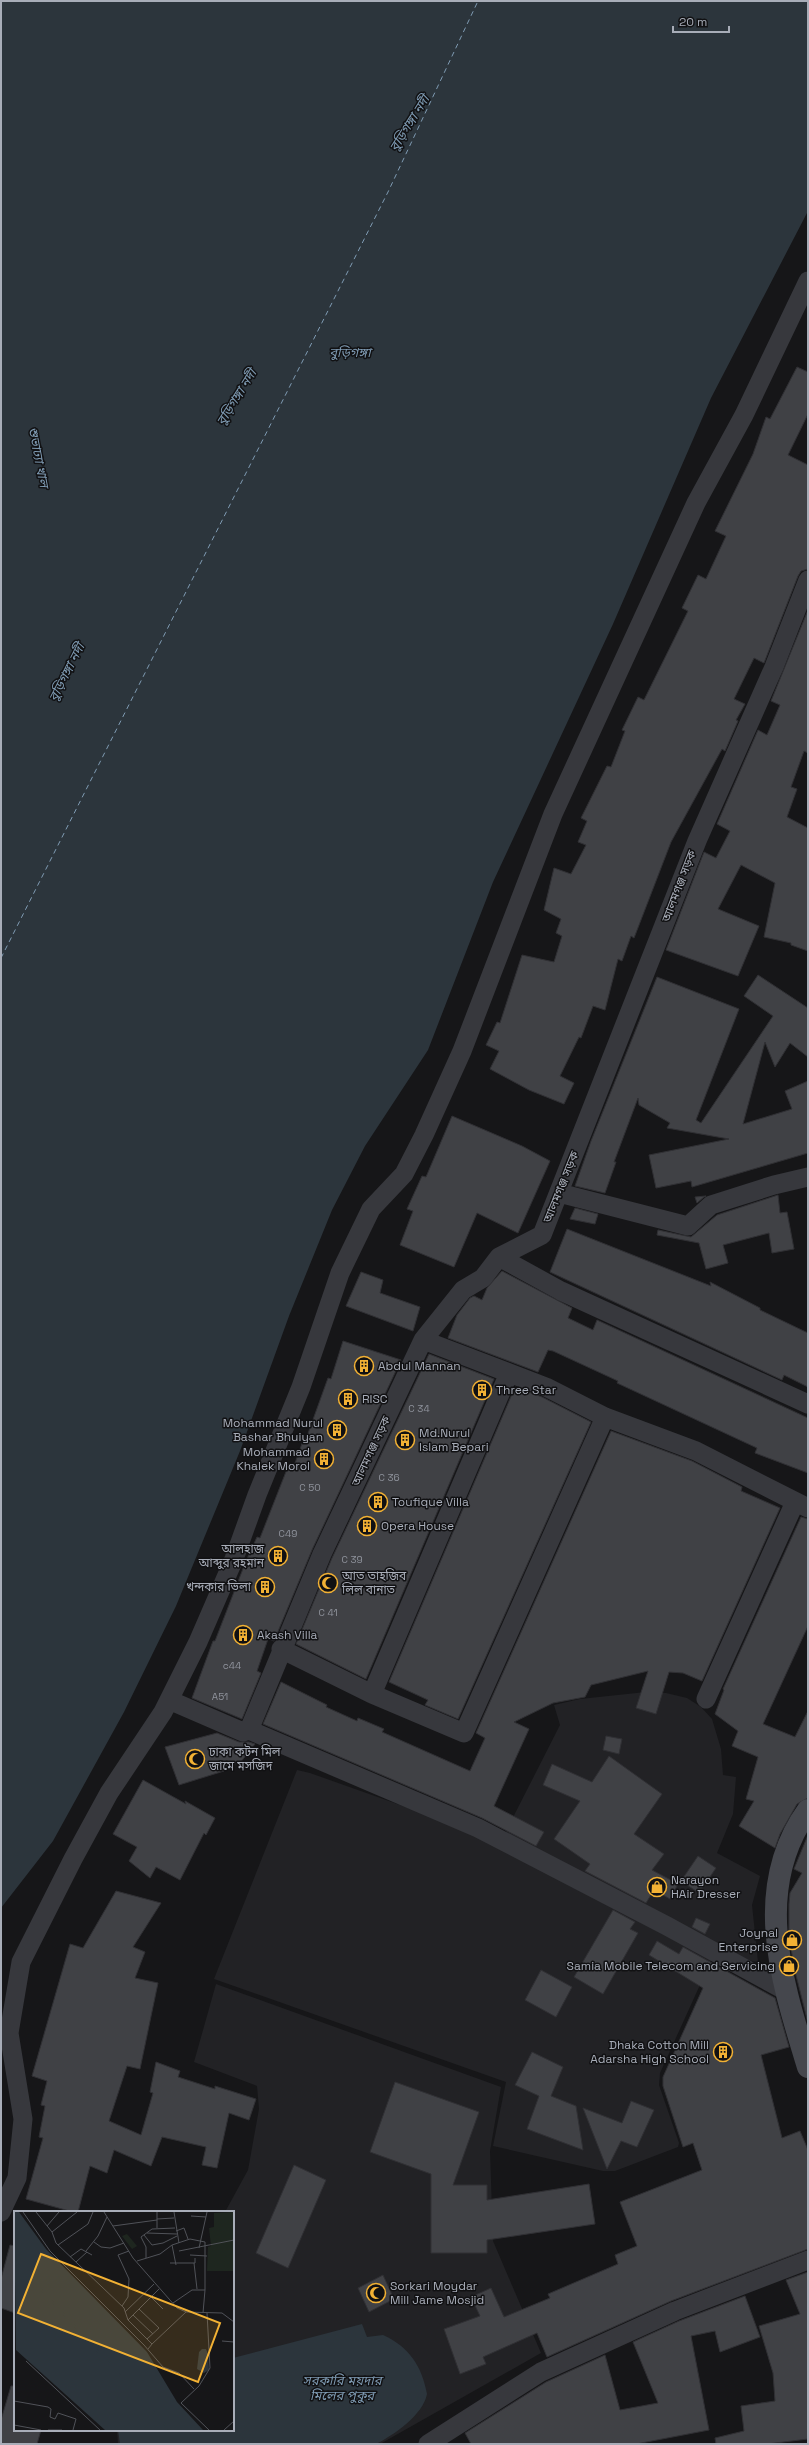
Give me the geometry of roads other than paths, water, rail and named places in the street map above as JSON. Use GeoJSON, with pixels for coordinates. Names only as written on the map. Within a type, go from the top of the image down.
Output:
{"type":"FeatureCollection","features":[{"type":"Feature","properties":{"kind":"main road"},"geometry":{"type":"LineString","coordinates":[[808,1810],[796,1827],[780,1864],[775,1906],[777,1946],[786,1991],[808,2067]]}},
{"type":"Feature","properties":{"kind":"street"},"geometry":{"type":"LineString","coordinates":[[1,2212],[17,2178],[23,2119],[10,2032],[21,1962],[73,1859],[106,1800],[169,1700],[198,1642],[234,1559],[257,1495],[301,1387],[340,1273],[371,1209],[404,1174],[424,1135],[462,1051],[553,814],[696,503],[744,415],[808,281]]}},
{"type":"Feature","properties":{"kind":"street","name":"আলমগঞ্জ সড়ক"},"geometry":{"type":"LineString","coordinates":[[249,1730],[281,1649],[322,1554],[423,1340],[463,1290],[483,1278],[499,1257],[542,1236],[697,841],[774,667],[808,580]]}},
{"type":"Feature","properties":{"kind":"street"},"geometry":{"type":"LineString","coordinates":[[559,1193],[688,1226],[711,1205],[774,1185],[808,1177]]}},
{"type":"Feature","properties":{"kind":"street"},"geometry":{"type":"LineString","coordinates":[[499,1257],[561,1291],[808,1404]]}},
{"type":"Feature","properties":{"kind":"street"},"geometry":{"type":"LineString","coordinates":[[423,1340],[546,1387],[605,1417],[696,1451],[802,1505],[706,1699]]}},
{"type":"Feature","properties":{"kind":"street"},"geometry":{"type":"LineString","coordinates":[[372,1694],[509,1373]]}},
{"type":"Feature","properties":{"kind":"street"},"geometry":{"type":"LineString","coordinates":[[281,1649],[372,1694],[464,1733],[605,1417]]}},
{"type":"Feature","properties":{"kind":"street"},"geometry":{"type":"LineString","coordinates":[[169,1700],[243,1732],[249,1730],[478,1828],[667,1926],[786,1991]]}},
{"type":"Feature","properties":{"kind":"street"},"geometry":{"type":"LineString","coordinates":[[428,2444],[541,2372],[675,2311],[808,2260]]}},
{"type":"Feature","properties":{"kind":"water","name":"বুড়িগঙ্গা"},"geometry":{"type":"Polygon","coordinates":[[[1,1],[808,1],[808,211],[711,398],[613,624],[493,882],[428,1050],[365,1146],[332,1210],[289,1316],[240,1451],[176,1606],[124,1712],[53,1841],[1,1908],[1,1]]]}},
{"type":"Feature","properties":{"kind":"water","name":"সরকারি ময়দার মিলের পুকুর"},"geometry":{"type":"Polygon","coordinates":[[[362,2324],[367,2337],[383,2335],[400,2345],[413,2358],[422,2375],[427,2394],[420,2409],[407,2424],[376,2444],[120,2444],[118,2431],[234,2431],[234,2358],[362,2324]]]}},
{"type":"Feature","properties":{"kind":"place","name":"Abdul Mannan"},"geometry":{"type":"Point","coordinates":[364,1366]}},
{"type":"Feature","properties":{"kind":"place","name":"Three Star"},"geometry":{"type":"Point","coordinates":[482,1390]}},
{"type":"Feature","properties":{"kind":"place","name":"RISC"},"geometry":{"type":"Point","coordinates":[348,1399]}},
{"type":"Feature","properties":{"kind":"place","name":"Mohammad Nurul Bashar Bhuiyan"},"geometry":{"type":"Point","coordinates":[337,1430]}},
{"type":"Feature","properties":{"kind":"place","name":"Md.Nurul Islam Bepari"},"geometry":{"type":"Point","coordinates":[405,1440]}},
{"type":"Feature","properties":{"kind":"place","name":"Mohammad Khalek Morol"},"geometry":{"type":"Point","coordinates":[324,1459]}},
{"type":"Feature","properties":{"kind":"place","name":"Toufique Villa"},"geometry":{"type":"Point","coordinates":[378,1502]}},
{"type":"Feature","properties":{"kind":"place","name":"Opera House"},"geometry":{"type":"Point","coordinates":[367,1526]}},
{"type":"Feature","properties":{"kind":"place","name":"আলহাজ আব্দুর রহমান"},"geometry":{"type":"Point","coordinates":[278,1556]}},
{"type":"Feature","properties":{"kind":"place","name":"আত তাহজিব লিল বানাত"},"geometry":{"type":"Point","coordinates":[328,1583]}},
{"type":"Feature","properties":{"kind":"place","name":"খন্দকার ভিলা"},"geometry":{"type":"Point","coordinates":[265,1587]}},
{"type":"Feature","properties":{"kind":"place","name":"Akash Villa"},"geometry":{"type":"Point","coordinates":[243,1635]}},
{"type":"Feature","properties":{"kind":"place","name":"ঢাকা কটন মিল জামে মসজিদ"},"geometry":{"type":"Point","coordinates":[195,1759]}},
{"type":"Feature","properties":{"kind":"place","name":"Narayon HAir Dresser"},"geometry":{"type":"Point","coordinates":[657,1887]}},
{"type":"Feature","properties":{"kind":"place","name":"Joynal Enterprise"},"geometry":{"type":"Point","coordinates":[792,1940]}},
{"type":"Feature","properties":{"kind":"place","name":"Samia Mobile Telecom and Servicing"},"geometry":{"type":"Point","coordinates":[789,1966]}},
{"type":"Feature","properties":{"kind":"place","name":"Dhaka Cotton Mill Adarsha High School"},"geometry":{"type":"Point","coordinates":[723,2052]}},
{"type":"Feature","properties":{"kind":"place","name":"Sorkari Moydar Mill Jame Mosjid"},"geometry":{"type":"Point","coordinates":[376,2293]}},
{"type":"Feature","properties":{"kind":"water label","name":"বুড়িগঙ্গা নদী"},"geometry":{"type":"Point","coordinates":[409,123]}},
{"type":"Feature","properties":{"kind":"water label","name":"বুড়িগঙ্গা নদী"},"geometry":{"type":"Point","coordinates":[236,397]}},
{"type":"Feature","properties":{"kind":"water label","name":"শুভাঢ্যা খাল"},"geometry":{"type":"Point","coordinates":[39,457]}},
{"type":"Feature","properties":{"kind":"water label","name":"বুড়িগঙ্গা নদী"},"geometry":{"type":"Point","coordinates":[66,672]}}]}
